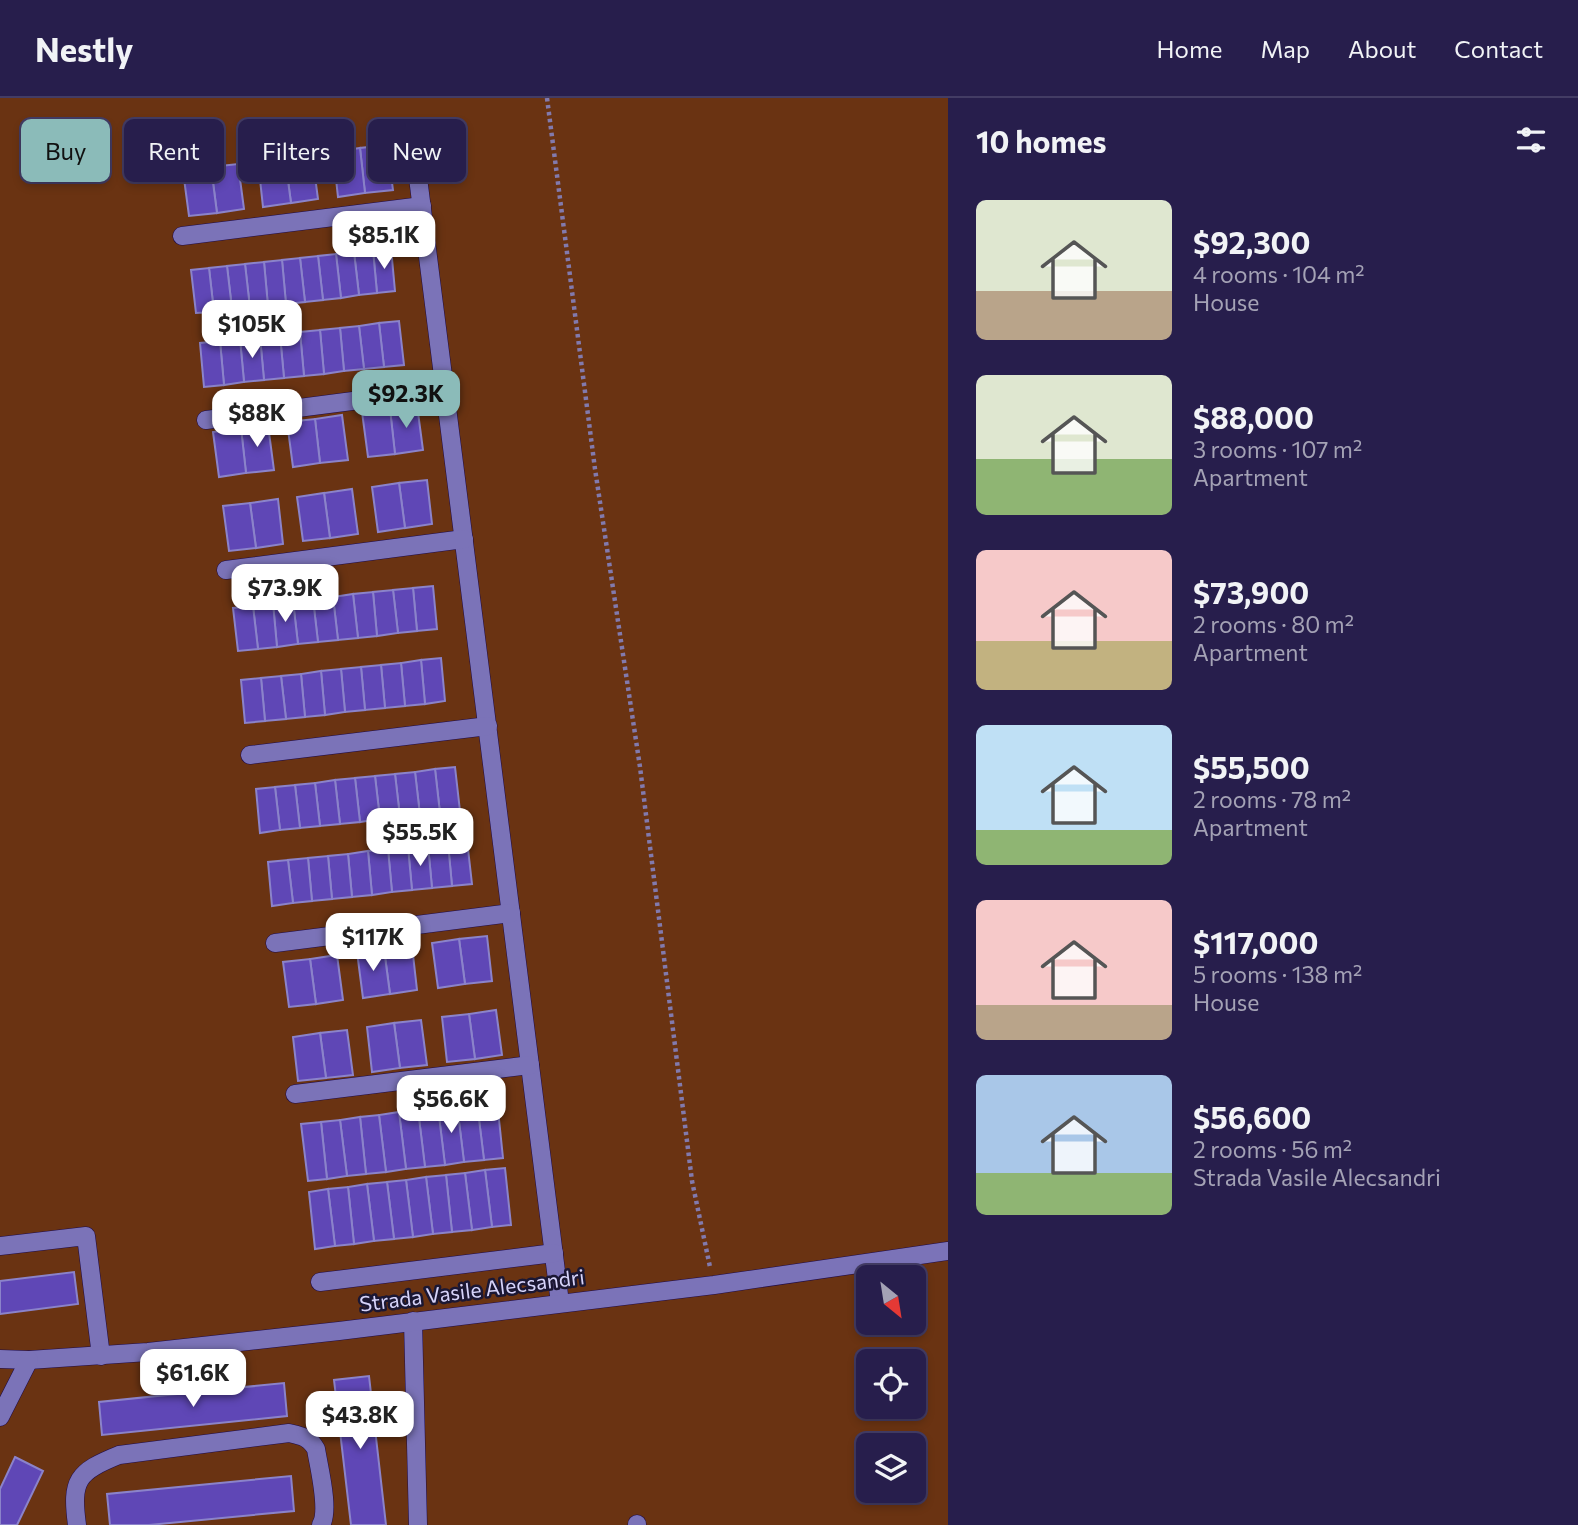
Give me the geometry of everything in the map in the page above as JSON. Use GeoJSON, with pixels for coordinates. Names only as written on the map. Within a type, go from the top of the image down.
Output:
{"type":"FeatureCollection","features":[{"type":"Feature","properties":{"kind":"street"},"geometry":{"type":"LineString","coordinates":[[419,182],[560,1303]]}},
{"type":"Feature","properties":{"kind":"street"},"geometry":{"type":"LineString","coordinates":[[182,236],[422,206]]}},
{"type":"Feature","properties":{"kind":"street"},"geometry":{"type":"LineString","coordinates":[[206,420],[445,389]]}},
{"type":"Feature","properties":{"kind":"street"},"geometry":{"type":"LineString","coordinates":[[226,570],[464,539]]}},
{"type":"Feature","properties":{"kind":"street"},"geometry":{"type":"LineString","coordinates":[[250,755],[488,726]]}},
{"type":"Feature","properties":{"kind":"street"},"geometry":{"type":"LineString","coordinates":[[275,943],[511,913]]}},
{"type":"Feature","properties":{"kind":"street"},"geometry":{"type":"LineString","coordinates":[[295,1094],[530,1065]]}},
{"type":"Feature","properties":{"kind":"street"},"geometry":{"type":"LineString","coordinates":[[0,1246],[86,1236],[101,1356]]}},
{"type":"Feature","properties":{"kind":"street","name":"Strada Vasile Alecsandri"},"geometry":{"type":"LineString","coordinates":[[0,1359],[101,1356],[413,1321],[714,1285],[948,1251]]}},
{"type":"Feature","properties":{"kind":"street"},"geometry":{"type":"LineString","coordinates":[[320,1282],[554,1253]]}},
{"type":"Feature","properties":{"kind":"street"},"geometry":{"type":"LineString","coordinates":[[413,1321],[418,1525]]}},
{"type":"Feature","properties":{"kind":"street"},"geometry":{"type":"LineString","coordinates":[[0,1417],[29,1360]]}},
{"type":"Feature","properties":{"kind":"street"},"geometry":{"type":"LineString","coordinates":[[77,1525],[73,1498],[77,1483],[93,1465],[119,1455],[289,1433],[303,1436],[311,1441],[316,1449],[325,1507],[325,1519],[321,1525]]}},
{"type":"Feature","properties":{"kind":"path"},"geometry":{"type":"LineString","coordinates":[[547,98],[595,469],[642,781],[692,1181],[714,1285]]}},
{"type":"Feature","properties":{"kind":"shaded area"},"geometry":{"type":"Polygon","coordinates":[[[0,98],[948,98],[948,1525],[0,1525],[0,98]]]}},
{"type":"Feature","properties":{"kind":"building"},"geometry":{"type":"Polygon","coordinates":[[[368,147],[368,182],[392,182],[393,190],[365,193],[360,148],[368,147]]]}},
{"type":"Feature","properties":{"kind":"building"},"geometry":{"type":"Polygon","coordinates":[[[360,148],[365,193],[338,197],[336,182],[354,182],[354,149],[360,148]]]}},
{"type":"Feature","properties":{"kind":"building"},"geometry":{"type":"Polygon","coordinates":[[[238,164],[238,182],[240,182],[244,209],[217,213],[213,182],[224,182],[224,166],[238,164]]]}},
{"type":"Feature","properties":{"kind":"building"},"geometry":{"type":"Polygon","coordinates":[[[184,182],[213,182],[217,213],[189,216],[184,182]]]}},
{"type":"Feature","properties":{"kind":"building"},"geometry":{"type":"Polygon","coordinates":[[[260,182],[288,182],[291,203],[263,207],[260,182]]]}},
{"type":"Feature","properties":{"kind":"building"},"geometry":{"type":"Polygon","coordinates":[[[288,182],[316,182],[318,199],[291,203],[288,182]]]}},
{"type":"Feature","properties":{"kind":"building"},"geometry":{"type":"Polygon","coordinates":[[[391,248],[395,291],[377,293],[373,250],[391,248]]]}},
{"type":"Feature","properties":{"kind":"building"},"geometry":{"type":"Polygon","coordinates":[[[373,250],[377,293],[359,295],[354,252],[373,250]]]}},
{"type":"Feature","properties":{"kind":"building"},"geometry":{"type":"Polygon","coordinates":[[[354,252],[359,295],[341,298],[336,254],[354,252]]]}},
{"type":"Feature","properties":{"kind":"building"},"geometry":{"type":"Polygon","coordinates":[[[336,254],[341,298],[323,300],[318,256],[336,254]]]}},
{"type":"Feature","properties":{"kind":"building"},"geometry":{"type":"Polygon","coordinates":[[[318,256],[323,300],[305,302],[300,258],[318,256]]]}},
{"type":"Feature","properties":{"kind":"building"},"geometry":{"type":"Polygon","coordinates":[[[300,258],[305,302],[286,304],[282,260],[300,258]]]}},
{"type":"Feature","properties":{"kind":"building"},"geometry":{"type":"Polygon","coordinates":[[[282,260],[286,304],[268,306],[264,262],[282,260]]]}},
{"type":"Feature","properties":{"kind":"building"},"geometry":{"type":"Polygon","coordinates":[[[264,262],[268,306],[250,308],[245,264],[264,262]]]}},
{"type":"Feature","properties":{"kind":"building"},"geometry":{"type":"Polygon","coordinates":[[[245,264],[250,308],[232,309],[227,266],[245,264]]]}},
{"type":"Feature","properties":{"kind":"building"},"geometry":{"type":"Polygon","coordinates":[[[227,266],[232,309],[214,312],[209,268],[227,266]]]}},
{"type":"Feature","properties":{"kind":"building"},"geometry":{"type":"Polygon","coordinates":[[[209,268],[214,312],[196,313],[191,270],[209,268]]]}},
{"type":"Feature","properties":{"kind":"building"},"geometry":{"type":"Polygon","coordinates":[[[399,321],[404,365],[384,367],[379,323],[399,321]]]}},
{"type":"Feature","properties":{"kind":"building"},"geometry":{"type":"Polygon","coordinates":[[[379,323],[384,367],[364,369],[359,326],[379,323]]]}},
{"type":"Feature","properties":{"kind":"building"},"geometry":{"type":"Polygon","coordinates":[[[359,326],[364,369],[344,371],[340,328],[359,326]]]}},
{"type":"Feature","properties":{"kind":"building"},"geometry":{"type":"Polygon","coordinates":[[[340,328],[344,371],[324,374],[320,330],[340,328]]]}},
{"type":"Feature","properties":{"kind":"building"},"geometry":{"type":"Polygon","coordinates":[[[320,330],[324,374],[304,376],[300,332],[320,330]]]}},
{"type":"Feature","properties":{"kind":"building"},"geometry":{"type":"Polygon","coordinates":[[[300,332],[304,376],[284,378],[280,335],[300,332]]]}},
{"type":"Feature","properties":{"kind":"building"},"geometry":{"type":"Polygon","coordinates":[[[280,335],[284,378],[264,380],[260,337],[280,335]]]}},
{"type":"Feature","properties":{"kind":"building"},"geometry":{"type":"Polygon","coordinates":[[[260,337],[264,380],[244,382],[240,339],[260,337]]]}},
{"type":"Feature","properties":{"kind":"building"},"geometry":{"type":"Polygon","coordinates":[[[240,339],[244,382],[224,385],[220,341],[240,339]]]}},
{"type":"Feature","properties":{"kind":"building"},"geometry":{"type":"Polygon","coordinates":[[[220,341],[224,385],[204,387],[200,343],[220,341]]]}},
{"type":"Feature","properties":{"kind":"building"},"geometry":{"type":"Polygon","coordinates":[[[417,405],[423,450],[395,454],[390,409],[417,405]]]}},
{"type":"Feature","properties":{"kind":"building"},"geometry":{"type":"Polygon","coordinates":[[[390,409],[395,454],[368,457],[362,412],[390,409]]]}},
{"type":"Feature","properties":{"kind":"building"},"geometry":{"type":"Polygon","coordinates":[[[342,415],[348,460],[320,463],[315,419],[342,415]]]}},
{"type":"Feature","properties":{"kind":"building"},"geometry":{"type":"Polygon","coordinates":[[[315,419],[320,463],[293,467],[287,422],[315,419]]]}},
{"type":"Feature","properties":{"kind":"building"},"geometry":{"type":"Polygon","coordinates":[[[268,425],[274,470],[246,473],[241,428],[268,425]]]}},
{"type":"Feature","properties":{"kind":"building"},"geometry":{"type":"Polygon","coordinates":[[[241,428],[246,473],[219,477],[213,432],[241,428]]]}},
{"type":"Feature","properties":{"kind":"building"},"geometry":{"type":"Polygon","coordinates":[[[427,480],[432,524],[405,528],[399,483],[427,480]]]}},
{"type":"Feature","properties":{"kind":"building"},"geometry":{"type":"Polygon","coordinates":[[[399,483],[405,528],[378,532],[372,487],[399,483]]]}},
{"type":"Feature","properties":{"kind":"building"},"geometry":{"type":"Polygon","coordinates":[[[352,489],[358,534],[330,538],[324,493],[352,489]]]}},
{"type":"Feature","properties":{"kind":"building"},"geometry":{"type":"Polygon","coordinates":[[[324,493],[330,538],[303,541],[297,497],[324,493]]]}},
{"type":"Feature","properties":{"kind":"building"},"geometry":{"type":"Polygon","coordinates":[[[278,499],[283,544],[256,548],[250,503],[278,499]]]}},
{"type":"Feature","properties":{"kind":"building"},"geometry":{"type":"Polygon","coordinates":[[[250,503],[256,548],[229,551],[223,506],[250,503]]]}},
{"type":"Feature","properties":{"kind":"building"},"geometry":{"type":"Polygon","coordinates":[[[433,586],[437,629],[417,631],[413,588],[433,586]]]}},
{"type":"Feature","properties":{"kind":"building"},"geometry":{"type":"Polygon","coordinates":[[[413,588],[417,631],[398,633],[393,590],[413,588]]]}},
{"type":"Feature","properties":{"kind":"building"},"geometry":{"type":"Polygon","coordinates":[[[393,590],[398,633],[377,636],[373,592],[393,590]]]}},
{"type":"Feature","properties":{"kind":"building"},"geometry":{"type":"Polygon","coordinates":[[[373,592],[377,636],[358,638],[353,594],[373,592]]]}},
{"type":"Feature","properties":{"kind":"building"},"geometry":{"type":"Polygon","coordinates":[[[353,594],[358,638],[338,640],[333,597],[353,594]]]}},
{"type":"Feature","properties":{"kind":"building"},"geometry":{"type":"Polygon","coordinates":[[[333,597],[338,640],[318,642],[313,599],[333,597]]]}},
{"type":"Feature","properties":{"kind":"building"},"geometry":{"type":"Polygon","coordinates":[[[313,599],[318,642],[298,644],[293,601],[313,599]]]}},
{"type":"Feature","properties":{"kind":"building"},"geometry":{"type":"Polygon","coordinates":[[[293,601],[298,644],[277,647],[273,603],[293,601]]]}},
{"type":"Feature","properties":{"kind":"building"},"geometry":{"type":"Polygon","coordinates":[[[273,603],[277,647],[258,649],[253,606],[273,603]]]}},
{"type":"Feature","properties":{"kind":"building"},"geometry":{"type":"Polygon","coordinates":[[[253,606],[258,649],[238,651],[233,608],[253,606]]]}},
{"type":"Feature","properties":{"kind":"building"},"geometry":{"type":"Polygon","coordinates":[[[441,658],[445,701],[425,704],[421,660],[441,658]]]}},
{"type":"Feature","properties":{"kind":"building"},"geometry":{"type":"Polygon","coordinates":[[[421,660],[425,704],[405,706],[401,663],[421,660]]]}},
{"type":"Feature","properties":{"kind":"building"},"geometry":{"type":"Polygon","coordinates":[[[401,663],[405,706],[385,708],[381,665],[401,663]]]}},
{"type":"Feature","properties":{"kind":"building"},"geometry":{"type":"Polygon","coordinates":[[[381,665],[385,708],[365,710],[361,667],[381,665]]]}},
{"type":"Feature","properties":{"kind":"building"},"geometry":{"type":"Polygon","coordinates":[[[361,667],[365,710],[345,712],[341,669],[361,667]]]}},
{"type":"Feature","properties":{"kind":"building"},"geometry":{"type":"Polygon","coordinates":[[[341,669],[345,712],[325,715],[321,671],[341,669]]]}},
{"type":"Feature","properties":{"kind":"building"},"geometry":{"type":"Polygon","coordinates":[[[321,671],[325,715],[305,717],[301,674],[321,671]]]}},
{"type":"Feature","properties":{"kind":"building"},"geometry":{"type":"Polygon","coordinates":[[[301,674],[305,717],[286,719],[281,676],[301,674]]]}},
{"type":"Feature","properties":{"kind":"building"},"geometry":{"type":"Polygon","coordinates":[[[281,676],[286,719],[265,721],[261,678],[281,676]]]}},
{"type":"Feature","properties":{"kind":"building"},"geometry":{"type":"Polygon","coordinates":[[[261,678],[265,721],[245,723],[241,680],[261,678]]]}},
{"type":"Feature","properties":{"kind":"building"},"geometry":{"type":"Polygon","coordinates":[[[455,767],[460,811],[440,813],[435,769],[455,767]]]}},
{"type":"Feature","properties":{"kind":"building"},"geometry":{"type":"Polygon","coordinates":[[[435,769],[440,813],[420,815],[415,772],[435,769]]]}},
{"type":"Feature","properties":{"kind":"building"},"geometry":{"type":"Polygon","coordinates":[[[415,772],[420,815],[400,817],[395,774],[415,772]]]}},
{"type":"Feature","properties":{"kind":"building"},"geometry":{"type":"Polygon","coordinates":[[[395,774],[400,817],[380,819],[375,776],[395,774]]]}},
{"type":"Feature","properties":{"kind":"building"},"geometry":{"type":"Polygon","coordinates":[[[375,776],[380,819],[360,822],[355,778],[375,776]]]}},
{"type":"Feature","properties":{"kind":"building"},"geometry":{"type":"Polygon","coordinates":[[[355,778],[360,822],[340,824],[335,780],[355,778]]]}},
{"type":"Feature","properties":{"kind":"building"},"geometry":{"type":"Polygon","coordinates":[[[335,780],[340,824],[320,826],[315,783],[335,780]]]}},
{"type":"Feature","properties":{"kind":"building"},"geometry":{"type":"Polygon","coordinates":[[[315,783],[320,826],[300,828],[295,785],[315,783]]]}},
{"type":"Feature","properties":{"kind":"building"},"geometry":{"type":"Polygon","coordinates":[[[295,785],[300,828],[280,830],[275,787],[295,785]]]}},
{"type":"Feature","properties":{"kind":"building"},"geometry":{"type":"Polygon","coordinates":[[[275,787],[280,830],[260,833],[256,789],[275,787]]]}},
{"type":"Feature","properties":{"kind":"building"},"geometry":{"type":"Polygon","coordinates":[[[467,840],[472,884],[452,886],[448,843],[467,840]]]}},
{"type":"Feature","properties":{"kind":"building"},"geometry":{"type":"Polygon","coordinates":[[[448,843],[452,886],[432,888],[428,845],[448,843]]]}},
{"type":"Feature","properties":{"kind":"building"},"geometry":{"type":"Polygon","coordinates":[[[428,845],[432,888],[412,890],[408,847],[428,845]]]}},
{"type":"Feature","properties":{"kind":"building"},"geometry":{"type":"Polygon","coordinates":[[[408,847],[412,890],[392,892],[388,849],[408,847]]]}},
{"type":"Feature","properties":{"kind":"building"},"geometry":{"type":"Polygon","coordinates":[[[388,849],[392,892],[372,895],[368,851],[388,849]]]}},
{"type":"Feature","properties":{"kind":"building"},"geometry":{"type":"Polygon","coordinates":[[[368,851],[372,895],[352,897],[348,854],[368,851]]]}},
{"type":"Feature","properties":{"kind":"building"},"geometry":{"type":"Polygon","coordinates":[[[348,854],[352,897],[332,899],[328,856],[348,854]]]}},
{"type":"Feature","properties":{"kind":"building"},"geometry":{"type":"Polygon","coordinates":[[[328,856],[332,899],[312,901],[308,858],[328,856]]]}},
{"type":"Feature","properties":{"kind":"building"},"geometry":{"type":"Polygon","coordinates":[[[308,858],[312,901],[293,903],[288,860],[308,858]]]}},
{"type":"Feature","properties":{"kind":"building"},"geometry":{"type":"Polygon","coordinates":[[[288,860],[293,903],[272,906],[268,862],[288,860]]]}},
{"type":"Feature","properties":{"kind":"building"},"geometry":{"type":"Polygon","coordinates":[[[487,936],[492,981],[465,984],[459,939],[487,936]]]}},
{"type":"Feature","properties":{"kind":"building"},"geometry":{"type":"Polygon","coordinates":[[[459,939],[465,984],[438,988],[432,943],[459,939]]]}},
{"type":"Feature","properties":{"kind":"building"},"geometry":{"type":"Polygon","coordinates":[[[412,946],[417,990],[390,994],[384,949],[412,946]]]}},
{"type":"Feature","properties":{"kind":"building"},"geometry":{"type":"Polygon","coordinates":[[[384,949],[390,994],[363,998],[357,952],[384,949]]]}},
{"type":"Feature","properties":{"kind":"building"},"geometry":{"type":"Polygon","coordinates":[[[337,955],[343,1000],[316,1004],[310,959],[337,955]]]}},
{"type":"Feature","properties":{"kind":"building"},"geometry":{"type":"Polygon","coordinates":[[[310,959],[316,1004],[289,1007],[283,962],[310,959]]]}},
{"type":"Feature","properties":{"kind":"building"},"geometry":{"type":"Polygon","coordinates":[[[496,1010],[502,1055],[475,1059],[469,1014],[496,1010]]]}},
{"type":"Feature","properties":{"kind":"building"},"geometry":{"type":"Polygon","coordinates":[[[469,1014],[475,1059],[447,1062],[442,1017],[469,1014]]]}},
{"type":"Feature","properties":{"kind":"building"},"geometry":{"type":"Polygon","coordinates":[[[421,1020],[427,1065],[400,1068],[394,1023],[421,1020]]]}},
{"type":"Feature","properties":{"kind":"building"},"geometry":{"type":"Polygon","coordinates":[[[394,1023],[400,1068],[372,1072],[367,1027],[394,1023]]]}},
{"type":"Feature","properties":{"kind":"building"},"geometry":{"type":"Polygon","coordinates":[[[347,1030],[353,1075],[326,1078],[320,1033],[347,1030]]]}},
{"type":"Feature","properties":{"kind":"building"},"geometry":{"type":"Polygon","coordinates":[[[320,1033],[326,1078],[298,1081],[293,1037],[320,1033]]]}},
{"type":"Feature","properties":{"kind":"building"},"geometry":{"type":"Polygon","coordinates":[[[497,1100],[503,1158],[484,1160],[477,1103],[497,1100]]]}},
{"type":"Feature","properties":{"kind":"building"},"geometry":{"type":"Polygon","coordinates":[[[477,1103],[484,1160],[464,1162],[457,1105],[477,1103]]]}},
{"type":"Feature","properties":{"kind":"building"},"geometry":{"type":"Polygon","coordinates":[[[457,1105],[464,1162],[445,1165],[438,1108],[457,1105]]]}},
{"type":"Feature","properties":{"kind":"building"},"geometry":{"type":"Polygon","coordinates":[[[438,1108],[445,1165],[425,1167],[418,1110],[438,1108]]]}},
{"type":"Feature","properties":{"kind":"building"},"geometry":{"type":"Polygon","coordinates":[[[418,1110],[425,1167],[406,1169],[399,1112],[418,1110]]]}},
{"type":"Feature","properties":{"kind":"building"},"geometry":{"type":"Polygon","coordinates":[[[399,1112],[406,1169],[386,1172],[379,1115],[399,1112]]]}},
{"type":"Feature","properties":{"kind":"building"},"geometry":{"type":"Polygon","coordinates":[[[379,1115],[386,1172],[366,1174],[360,1117],[379,1115]]]}},
{"type":"Feature","properties":{"kind":"building"},"geometry":{"type":"Polygon","coordinates":[[[360,1117],[366,1174],[347,1176],[340,1120],[360,1117]]]}},
{"type":"Feature","properties":{"kind":"building"},"geometry":{"type":"Polygon","coordinates":[[[340,1120],[347,1176],[327,1179],[321,1122],[340,1120]]]}},
{"type":"Feature","properties":{"kind":"building"},"geometry":{"type":"Polygon","coordinates":[[[321,1122],[327,1179],[308,1181],[301,1124],[321,1122]]]}},
{"type":"Feature","properties":{"kind":"building"},"geometry":{"type":"Polygon","coordinates":[[[505,1168],[511,1225],[492,1227],[485,1170],[505,1168]]]}},
{"type":"Feature","properties":{"kind":"building"},"geometry":{"type":"Polygon","coordinates":[[[485,1170],[492,1227],[472,1230],[465,1173],[485,1170]]]}},
{"type":"Feature","properties":{"kind":"building"},"geometry":{"type":"Polygon","coordinates":[[[465,1173],[472,1230],[452,1232],[446,1175],[465,1173]]]}},
{"type":"Feature","properties":{"kind":"building"},"geometry":{"type":"Polygon","coordinates":[[[446,1175],[452,1232],[433,1234],[426,1177],[446,1175]]]}},
{"type":"Feature","properties":{"kind":"building"},"geometry":{"type":"Polygon","coordinates":[[[426,1177],[433,1234],[413,1237],[406,1180],[426,1177]]]}},
{"type":"Feature","properties":{"kind":"building"},"geometry":{"type":"Polygon","coordinates":[[[406,1180],[413,1237],[394,1239],[387,1182],[406,1180]]]}},
{"type":"Feature","properties":{"kind":"building"},"geometry":{"type":"Polygon","coordinates":[[[387,1182],[394,1239],[374,1241],[367,1184],[387,1182]]]}},
{"type":"Feature","properties":{"kind":"building"},"geometry":{"type":"Polygon","coordinates":[[[367,1184],[374,1241],[354,1244],[348,1187],[367,1184]]]}},
{"type":"Feature","properties":{"kind":"building"},"geometry":{"type":"Polygon","coordinates":[[[348,1187],[354,1244],[335,1246],[328,1189],[348,1187]]]}},
{"type":"Feature","properties":{"kind":"building"},"geometry":{"type":"Polygon","coordinates":[[[328,1189],[335,1246],[315,1249],[309,1192],[328,1189]]]}},
{"type":"Feature","properties":{"kind":"building"},"geometry":{"type":"Polygon","coordinates":[[[74,1272],[78,1304],[0,1314],[0,1281],[74,1272]]]}},
{"type":"Feature","properties":{"kind":"building"},"geometry":{"type":"Polygon","coordinates":[[[369,1376],[386,1525],[351,1525],[334,1380],[369,1376]]]}},
{"type":"Feature","properties":{"kind":"building"},"geometry":{"type":"Polygon","coordinates":[[[284,1383],[287,1416],[102,1435],[99,1402],[284,1383]]]}},
{"type":"Feature","properties":{"kind":"building"},"geometry":{"type":"Polygon","coordinates":[[[15,1457],[43,1471],[17,1525],[0,1525],[0,1489],[15,1457]]]}},
{"type":"Feature","properties":{"kind":"building"},"geometry":{"type":"Polygon","coordinates":[[[291,1476],[294,1511],[149,1525],[110,1525],[107,1494],[291,1476]]]}}]}
